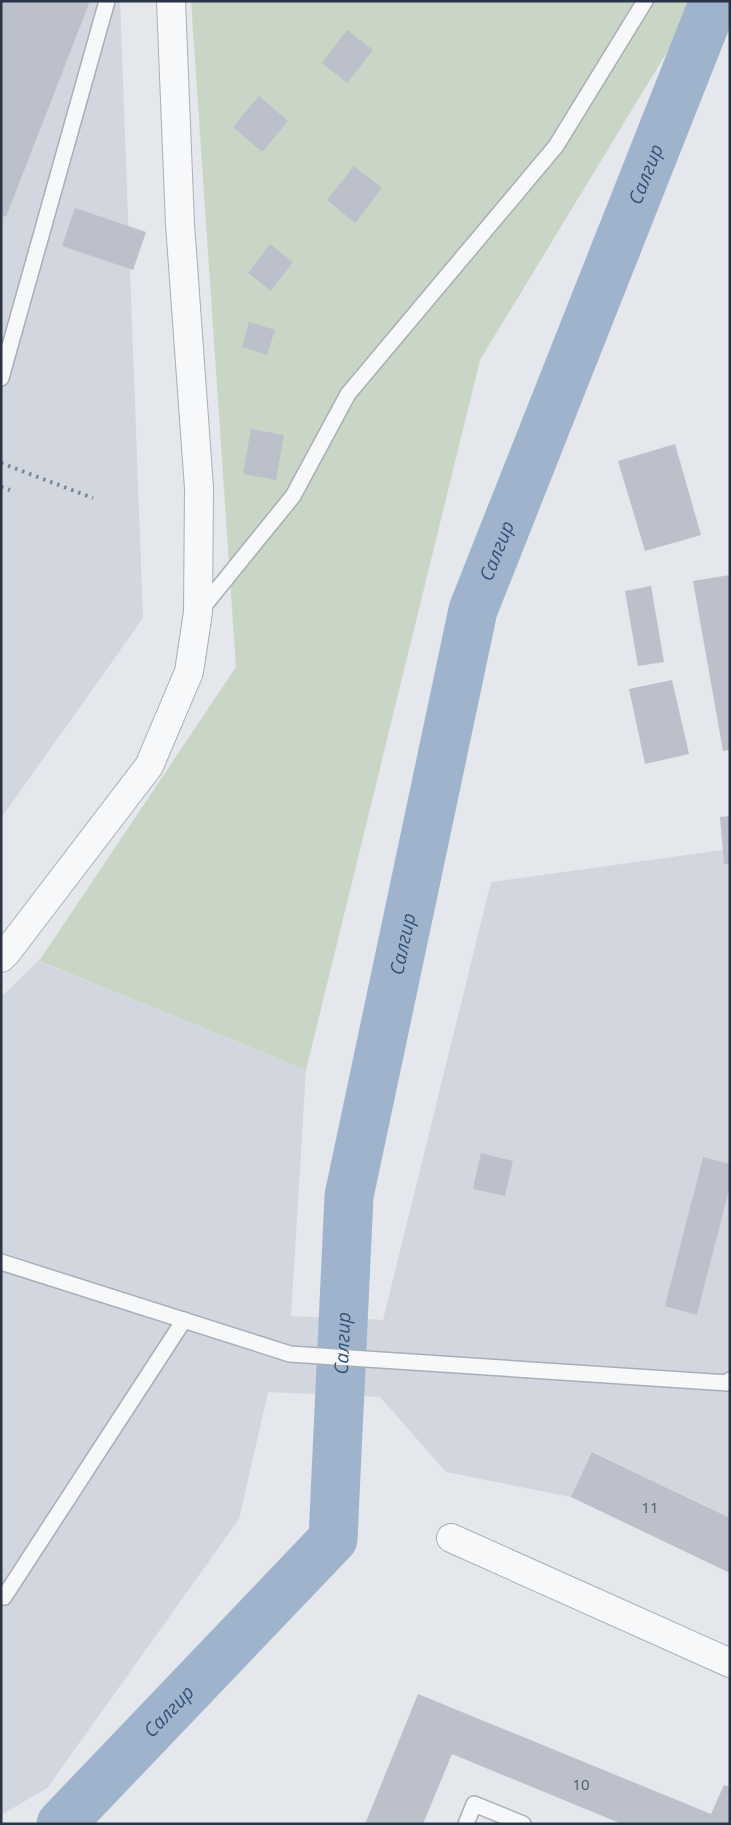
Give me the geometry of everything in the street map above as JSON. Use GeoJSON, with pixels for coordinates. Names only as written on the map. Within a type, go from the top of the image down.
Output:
{"type":"FeatureCollection","features":[{"type":"Feature","properties":{"kind":"street"},"geometry":{"type":"LineString","coordinates":[[1,958],[150,766],[189,672],[198,612],[199,488],[180,224],[171,1]]}},
{"type":"Feature","properties":{"kind":"street"},"geometry":{"type":"LineString","coordinates":[[451,1538],[730,1663]]}},
{"type":"Feature","properties":{"kind":"lane"},"geometry":{"type":"LineString","coordinates":[[1,378],[107,1]]}},
{"type":"Feature","properties":{"kind":"lane"},"geometry":{"type":"LineString","coordinates":[[198,612],[293,496],[348,394],[556,146],[645,1]]}},
{"type":"Feature","properties":{"kind":"lane"},"geometry":{"type":"LineString","coordinates":[[1,1262],[290,1354],[729,1382]]}},
{"type":"Feature","properties":{"kind":"lane"},"geometry":{"type":"LineString","coordinates":[[1,1596],[4,1597],[184,1320]]}},
{"type":"Feature","properties":{"kind":"lane"},"geometry":{"type":"LineString","coordinates":[[466,1824],[474,1804],[523,1824]]}},
{"type":"Feature","properties":{"kind":"shaded area"},"geometry":{"type":"Polygon","coordinates":[[[1,1],[120,1],[143,618],[1,818],[1,1]]]}},
{"type":"Feature","properties":{"kind":"shaded area"},"geometry":{"type":"Polygon","coordinates":[[[730,849],[730,1518],[593,1452],[571,1497],[446,1472],[380,1397],[268,1392],[239,1519],[47,1788],[1,1815],[1,997],[38,961],[306,1070],[291,1316],[383,1320],[491,882],[730,849]]]}},
{"type":"Feature","properties":{"kind":"green space"},"geometry":{"type":"Polygon","coordinates":[[[191,1],[698,1],[480,360],[306,1070],[39,961],[236,667],[191,1]]]}},
{"type":"Feature","properties":{"kind":"building"},"geometry":{"type":"Polygon","coordinates":[[[1,1],[90,1],[6,217],[1,215],[1,1]]]}},
{"type":"Feature","properties":{"kind":"building"},"geometry":{"type":"Polygon","coordinates":[[[347,30],[373,50],[347,83],[322,63],[347,30]]]}},
{"type":"Feature","properties":{"kind":"building"},"geometry":{"type":"Polygon","coordinates":[[[259,96],[288,121],[262,152],[233,127],[259,96]]]}},
{"type":"Feature","properties":{"kind":"building"},"geometry":{"type":"Polygon","coordinates":[[[354,166],[382,188],[355,223],[327,200],[354,166]]]}},
{"type":"Feature","properties":{"kind":"building"},"geometry":{"type":"Polygon","coordinates":[[[75,208],[146,232],[133,270],[62,246],[75,208]]]}},
{"type":"Feature","properties":{"kind":"building"},"geometry":{"type":"Polygon","coordinates":[[[270,244],[293,262],[271,291],[248,273],[270,244]]]}},
{"type":"Feature","properties":{"kind":"building"},"geometry":{"type":"Polygon","coordinates":[[[249,322],[275,330],[267,355],[242,347],[249,322]]]}},
{"type":"Feature","properties":{"kind":"building"},"geometry":{"type":"Polygon","coordinates":[[[251,429],[284,435],[276,480],[243,474],[251,429]]]}},
{"type":"Feature","properties":{"kind":"building"},"geometry":{"type":"Polygon","coordinates":[[[675,444],[701,535],[645,551],[618,461],[675,444]]]}},
{"type":"Feature","properties":{"kind":"building"},"geometry":{"type":"Polygon","coordinates":[[[730,575],[730,750],[723,751],[693,581],[730,575]]]}},
{"type":"Feature","properties":{"kind":"building"},"geometry":{"type":"Polygon","coordinates":[[[651,586],[664,662],[638,666],[625,591],[651,586]]]}},
{"type":"Feature","properties":{"kind":"building"},"geometry":{"type":"Polygon","coordinates":[[[672,680],[689,754],[645,764],[629,689],[672,680]]]}},
{"type":"Feature","properties":{"kind":"building"},"geometry":{"type":"Polygon","coordinates":[[[730,816],[730,864],[724,864],[720,817],[730,816]]]}},
{"type":"Feature","properties":{"kind":"building"},"geometry":{"type":"Polygon","coordinates":[[[481,1153],[513,1161],[505,1196],[473,1189],[481,1153]]]}},
{"type":"Feature","properties":{"kind":"building"},"geometry":{"type":"Polygon","coordinates":[[[703,1157],[730,1164],[730,1185],[697,1315],[665,1306],[703,1157]]]}},
{"type":"Feature","properties":{"kind":"building"},"geometry":{"type":"Polygon","coordinates":[[[592,1452],[730,1518],[730,1573],[571,1497],[592,1452]]]}},
{"type":"Feature","properties":{"kind":"building"},"geometry":{"type":"Polygon","coordinates":[[[418,1694],[711,1814],[724,1785],[730,1787],[730,1824],[622,1824],[452,1754],[423,1824],[365,1824],[418,1694]]]}},
{"type":"Feature","properties":{"kind":"waterway","name":"Салгир"},"geometry":{"type":"LineString","coordinates":[[61,1824],[333,1539],[349,1196],[473,610],[714,1]]}},
{"type":"Feature","properties":{"kind":"railway"},"geometry":{"type":"LineString","coordinates":[[1,463],[93,498]]}},
{"type":"Feature","properties":{"kind":"railway"},"geometry":{"type":"LineString","coordinates":[[1,487],[10,490]]}}]}
